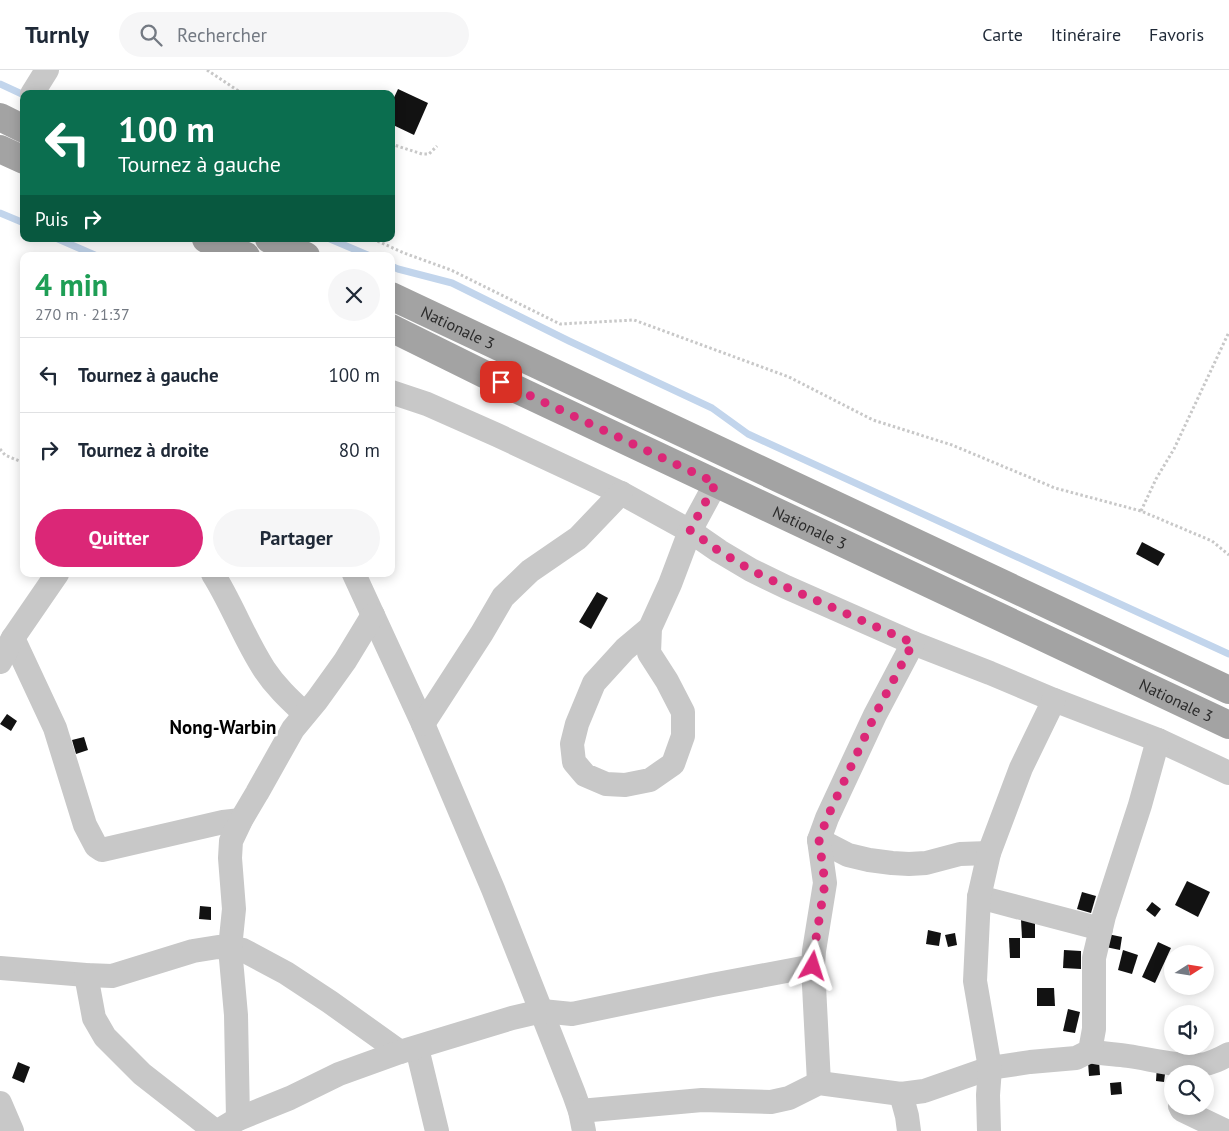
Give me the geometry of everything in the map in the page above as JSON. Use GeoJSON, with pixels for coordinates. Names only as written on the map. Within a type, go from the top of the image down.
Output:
{"type":"FeatureCollection","features":[{"type":"Feature","properties":{"kind":"main road"},"geometry":{"type":"LineString","coordinates":[[0,149],[20,158]]}},
{"type":"Feature","properties":{"kind":"main road"},"geometry":{"type":"LineString","coordinates":[[215,242],[246,252]]}},
{"type":"Feature","properties":{"kind":"main road"},"geometry":{"type":"LineString","coordinates":[[276,242],[297,252]]}},
{"type":"Feature","properties":{"kind":"main road","name":"Nationale 3"},"geometry":{"type":"LineString","coordinates":[[395,298],[1229,690]]}},
{"type":"Feature","properties":{"kind":"main road","name":"Nationale 3"},"geometry":{"type":"LineString","coordinates":[[395,330],[484,374],[1229,725]]}},
{"type":"Feature","properties":{"kind":"street"},"geometry":{"type":"LineString","coordinates":[[34,90],[47,70]]}},
{"type":"Feature","properties":{"kind":"street"},"geometry":{"type":"LineString","coordinates":[[395,393],[427,404],[621,493],[690,530],[719,551],[751,570],[786,587],[913,643],[1158,740],[1229,773]]}},
{"type":"Feature","properties":{"kind":"street"},"geometry":{"type":"LineString","coordinates":[[650,628],[624,649],[594,684],[577,724],[572,744],[574,762],[585,775],[606,784],[626,786],[650,780],[672,764],[683,736],[683,712],[667,681],[649,653],[650,628],[670,584],[690,530],[716,483]]}},
{"type":"Feature","properties":{"kind":"street"},"geometry":{"type":"LineString","coordinates":[[423,724],[503,597],[530,572],[578,538],[621,493]]}},
{"type":"Feature","properties":{"kind":"street"},"geometry":{"type":"LineString","coordinates":[[0,662],[13,638],[55,577]]}},
{"type":"Feature","properties":{"kind":"street"},"geometry":{"type":"LineString","coordinates":[[215,577],[264,668],[282,693],[306,714]]}},
{"type":"Feature","properties":{"kind":"street"},"geometry":{"type":"LineString","coordinates":[[355,577],[423,724],[493,889],[574,1094],[582,1121],[702,1100],[772,1102],[789,1098],[819,1083],[900,1094],[924,1091],[990,1068],[1076,1058],[1090,1051],[1125,1056],[1164,1065]]}},
{"type":"Feature","properties":{"kind":"street"},"geometry":{"type":"LineString","coordinates":[[238,1119],[236,1015],[230,948],[234,909],[230,858],[231,841],[293,729],[345,661],[374,616]]}},
{"type":"Feature","properties":{"kind":"street"},"geometry":{"type":"LineString","coordinates":[[13,638],[55,728],[85,825],[96,846],[102,850],[222,822],[241,820]]}},
{"type":"Feature","properties":{"kind":"street"},"geometry":{"type":"LineString","coordinates":[[819,1083],[813,966],[825,883],[819,840],[827,818],[875,715],[913,643]]}},
{"type":"Feature","properties":{"kind":"street"},"geometry":{"type":"LineString","coordinates":[[989,1131],[988,1095],[990,1068],[975,981],[979,898],[989,853],[1021,768],[1054,700]]}},
{"type":"Feature","properties":{"kind":"street"},"geometry":{"type":"LineString","coordinates":[[1090,1051],[1094,1029],[1094,958],[1104,916],[1140,804],[1158,740]]}},
{"type":"Feature","properties":{"kind":"street"},"geometry":{"type":"LineString","coordinates":[[819,840],[848,855],[892,864],[926,863],[960,854],[989,853]]}},
{"type":"Feature","properties":{"kind":"street"},"geometry":{"type":"LineString","coordinates":[[979,898],[1101,929]]}},
{"type":"Feature","properties":{"kind":"street"},"geometry":{"type":"LineString","coordinates":[[0,968],[112,976],[193,951],[218,947],[243,950],[286,973],[409,1050],[437,1131]]}},
{"type":"Feature","properties":{"kind":"street"},"geometry":{"type":"LineString","coordinates":[[86,975],[94,1018],[105,1037],[142,1074],[216,1131],[238,1119],[290,1098],[339,1074],[512,1018],[542,1011],[572,1014],[813,966]]}},
{"type":"Feature","properties":{"kind":"street"},"geometry":{"type":"LineString","coordinates":[[1200,1065],[1210,1064],[1229,1054]]}},
{"type":"Feature","properties":{"kind":"street"},"geometry":{"type":"LineString","coordinates":[[900,1094],[907,1116],[909,1131]]}},
{"type":"Feature","properties":{"kind":"street"},"geometry":{"type":"LineString","coordinates":[[0,1103],[12,1131]]}},
{"type":"Feature","properties":{"kind":"street"},"geometry":{"type":"LineString","coordinates":[[1186,1115],[1194,1125],[1226,1131]]}},
{"type":"Feature","properties":{"kind":"path"},"geometry":{"type":"LineString","coordinates":[[207,70],[237,90]]}},
{"type":"Feature","properties":{"kind":"path"},"geometry":{"type":"LineString","coordinates":[[395,145],[422,154],[429,154],[437,146]]}},
{"type":"Feature","properties":{"kind":"path"},"geometry":{"type":"LineString","coordinates":[[380,242],[451,270],[560,324],[634,320],[789,377],[873,420],[952,446],[1055,488],[1141,511],[1212,541],[1229,555]]}},
{"type":"Feature","properties":{"kind":"path"},"geometry":{"type":"LineString","coordinates":[[1141,511],[1156,479],[1174,449],[1229,332]]}},
{"type":"Feature","properties":{"kind":"path"},"geometry":{"type":"LineString","coordinates":[[0,450],[6,455],[20,460]]}},
{"type":"Feature","properties":{"kind":"building"},"geometry":{"type":"Polygon","coordinates":[[[398,89],[428,103],[414,135],[395,126],[395,95],[398,89]]]}},
{"type":"Feature","properties":{"kind":"building"},"geometry":{"type":"Polygon","coordinates":[[[1142,542],[1165,554],[1158,566],[1136,554],[1142,542]]]}},
{"type":"Feature","properties":{"kind":"building"},"geometry":{"type":"Polygon","coordinates":[[[597,592],[608,598],[591,629],[579,622],[597,592]]]}},
{"type":"Feature","properties":{"kind":"building"},"geometry":{"type":"Polygon","coordinates":[[[7,714],[17,721],[11,731],[0,724],[7,714]]]}},
{"type":"Feature","properties":{"kind":"building"},"geometry":{"type":"Polygon","coordinates":[[[84,737],[88,750],[76,754],[72,740],[84,737]]]}},
{"type":"Feature","properties":{"kind":"building"},"geometry":{"type":"Polygon","coordinates":[[[1187,881],[1210,892],[1198,917],[1175,905],[1187,881]]]}},
{"type":"Feature","properties":{"kind":"building"},"geometry":{"type":"Polygon","coordinates":[[[1082,892],[1096,896],[1091,913],[1077,909],[1082,892]]]}},
{"type":"Feature","properties":{"kind":"building"},"geometry":{"type":"Polygon","coordinates":[[[1152,902],[1161,909],[1155,917],[1146,910],[1152,902]]]}},
{"type":"Feature","properties":{"kind":"building"},"geometry":{"type":"Polygon","coordinates":[[[200,906],[211,907],[211,920],[199,919],[200,906]]]}},
{"type":"Feature","properties":{"kind":"building"},"geometry":{"type":"Polygon","coordinates":[[[1021,920],[1035,920],[1035,938],[1022,938],[1021,920]]]}},
{"type":"Feature","properties":{"kind":"building"},"geometry":{"type":"Polygon","coordinates":[[[928,930],[941,933],[939,946],[926,944],[928,930]]]}},
{"type":"Feature","properties":{"kind":"building"},"geometry":{"type":"Polygon","coordinates":[[[955,933],[957,945],[948,947],[945,935],[955,933]]]}},
{"type":"Feature","properties":{"kind":"building"},"geometry":{"type":"Polygon","coordinates":[[[1103,933],[1122,937],[1120,950],[1101,946],[1103,933]]]}},
{"type":"Feature","properties":{"kind":"building"},"geometry":{"type":"Polygon","coordinates":[[[1009,938],[1020,938],[1020,958],[1010,958],[1009,938]]]}},
{"type":"Feature","properties":{"kind":"building"},"geometry":{"type":"Polygon","coordinates":[[[1158,942],[1164,945],[1164,963],[1155,983],[1142,977],[1158,942]]]}},
{"type":"Feature","properties":{"kind":"building"},"geometry":{"type":"Polygon","coordinates":[[[1064,950],[1081,951],[1081,969],[1063,968],[1064,950]]]}},
{"type":"Feature","properties":{"kind":"building"},"geometry":{"type":"Polygon","coordinates":[[[1123,950],[1138,955],[1132,974],[1118,970],[1123,950]]]}},
{"type":"Feature","properties":{"kind":"building"},"geometry":{"type":"Polygon","coordinates":[[[1037,988],[1054,988],[1055,1006],[1037,1006],[1037,988]]]}},
{"type":"Feature","properties":{"kind":"building"},"geometry":{"type":"Polygon","coordinates":[[[1068,1009],[1080,1012],[1075,1033],[1063,1031],[1068,1009]]]}},
{"type":"Feature","properties":{"kind":"building"},"geometry":{"type":"Polygon","coordinates":[[[1099,1061],[1100,1075],[1089,1076],[1088,1062],[1099,1061]]]}},
{"type":"Feature","properties":{"kind":"building"},"geometry":{"type":"Polygon","coordinates":[[[18,1062],[30,1067],[24,1083],[12,1078],[18,1062]]]}},
{"type":"Feature","properties":{"kind":"building"},"geometry":{"type":"Polygon","coordinates":[[[1157,1065],[1164,1066],[1164,1082],[1156,1081],[1157,1065]]]}},
{"type":"Feature","properties":{"kind":"building"},"geometry":{"type":"Polygon","coordinates":[[[1121,1082],[1122,1094],[1111,1095],[1110,1083],[1121,1082]]]}},
{"type":"Feature","properties":{"kind":"waterway"},"geometry":{"type":"LineString","coordinates":[[0,84],[20,93]]}},
{"type":"Feature","properties":{"kind":"waterway"},"geometry":{"type":"LineString","coordinates":[[0,213],[20,221]]}},
{"type":"Feature","properties":{"kind":"waterway"},"geometry":{"type":"LineString","coordinates":[[65,242],[88,252]]}},
{"type":"Feature","properties":{"kind":"waterway"},"geometry":{"type":"LineString","coordinates":[[337,242],[361,252]]}},
{"type":"Feature","properties":{"kind":"waterway"},"geometry":{"type":"LineString","coordinates":[[395,268],[452,283],[569,341],[712,408],[748,434],[1229,654]]}},
{"type":"Feature","properties":{"kind":"district","name":"Nong-Warbin"},"geometry":{"type":"Point","coordinates":[223,727]}},
{"type":"Feature","properties":{"kind":"route"},"geometry":{"type":"LineString","coordinates":[[501,382],[716,483],[690,530],[719,551],[751,570],[913,643],[875,715],[827,818],[819,840],[825,883],[813,966]]}}]}
